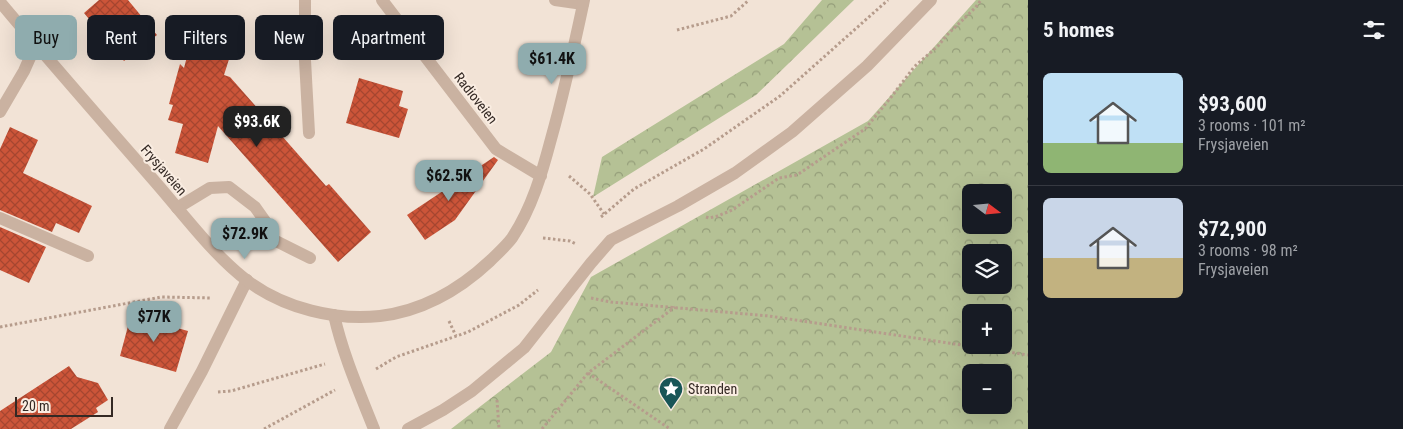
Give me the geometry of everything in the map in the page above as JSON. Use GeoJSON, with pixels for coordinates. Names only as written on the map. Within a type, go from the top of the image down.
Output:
{"type":"FeatureCollection","features":[{"type":"Feature","properties":{"kind":"street"},"geometry":{"type":"LineString","coordinates":[[306,0],[305,60],[309,133]]}},
{"type":"Feature","properties":{"kind":"street","name":"Radioveien"},"geometry":{"type":"LineString","coordinates":[[382,0],[496,149],[541,176]]}},
{"type":"Feature","properties":{"kind":"street"},"geometry":{"type":"LineString","coordinates":[[555,0],[584,2]]}},
{"type":"Feature","properties":{"kind":"street"},"geometry":{"type":"LineString","coordinates":[[408,429],[443,410],[472,391],[524,348],[611,240],[678,206],[735,172],[792,132],[867,66],[930,0]]}},
{"type":"Feature","properties":{"kind":"street","name":"Frysjaveien"},"geometry":{"type":"LineString","coordinates":[[0,2],[15,20]]}},
{"type":"Feature","properties":{"kind":"street","name":"Frysjaveien"},"geometry":{"type":"LineString","coordinates":[[50,60],[177,208],[222,258],[247,280],[266,293],[287,303],[334,315],[362,318],[394,314],[425,304],[452,291],[474,276],[511,239],[524,216],[541,176],[566,86],[584,2]]}},
{"type":"Feature","properties":{"kind":"street"},"geometry":{"type":"LineString","coordinates":[[0,112],[29,60]]}},
{"type":"Feature","properties":{"kind":"street"},"geometry":{"type":"LineString","coordinates":[[177,208],[210,188],[229,187],[255,207],[267,224],[274,240],[310,258]]}},
{"type":"Feature","properties":{"kind":"street"},"geometry":{"type":"LineString","coordinates":[[0,218],[88,256]]}},
{"type":"Feature","properties":{"kind":"street"},"geometry":{"type":"LineString","coordinates":[[170,429],[190,394],[247,280]]}},
{"type":"Feature","properties":{"kind":"street"},"geometry":{"type":"LineString","coordinates":[[334,315],[340,342],[374,429]]}},
{"type":"Feature","properties":{"kind":"path"},"geometry":{"type":"LineString","coordinates":[[677,30],[730,16],[749,0]]}},
{"type":"Feature","properties":{"kind":"path"},"geometry":{"type":"LineString","coordinates":[[678,206],[709,218],[718,216],[732,210],[779,178],[797,175],[865,129],[914,68],[939,45],[981,0]]}},
{"type":"Feature","properties":{"kind":"path"},"geometry":{"type":"LineString","coordinates":[[569,176],[590,194],[604,214]]}},
{"type":"Feature","properties":{"kind":"path"},"geometry":{"type":"LineString","coordinates":[[543,238],[570,241],[576,244]]}},
{"type":"Feature","properties":{"kind":"path"},"geometry":{"type":"LineString","coordinates":[[566,295],[611,302],[768,316],[1028,355]]}},
{"type":"Feature","properties":{"kind":"path"},"geometry":{"type":"LineString","coordinates":[[0,327],[161,297],[212,298],[234,307]]}},
{"type":"Feature","properties":{"kind":"path"},"geometry":{"type":"LineString","coordinates":[[542,429],[588,373],[675,307]]}},
{"type":"Feature","properties":{"kind":"path"},"geometry":{"type":"LineString","coordinates":[[449,321],[456,336]]}},
{"type":"Feature","properties":{"kind":"path"},"geometry":{"type":"LineString","coordinates":[[190,394],[231,391],[346,358]]}},
{"type":"Feature","properties":{"kind":"path"},"geometry":{"type":"LineString","coordinates":[[588,373],[670,429]]}},
{"type":"Feature","properties":{"kind":"path"},"geometry":{"type":"LineString","coordinates":[[264,429],[354,381]]}},
{"type":"Feature","properties":{"kind":"path"},"geometry":{"type":"LineString","coordinates":[[497,400],[499,429]]}},
{"type":"Feature","properties":{"kind":"green space"},"geometry":{"type":"Polygon","coordinates":[[[822,0],[854,0],[756,95],[593,197],[602,157],[784,44],[822,0]]]}},
{"type":"Feature","properties":{"kind":"green space"},"geometry":{"type":"Polygon","coordinates":[[[976,0],[1028,0],[1028,429],[451,429],[551,352],[591,277],[868,121],[976,0]]]}},
{"type":"Feature","properties":{"kind":"building"},"geometry":{"type":"Polygon","coordinates":[[[99,0],[128,0],[140,15],[87,15],[87,17],[84,13],[99,0]]]}},
{"type":"Feature","properties":{"kind":"building"},"geometry":{"type":"Polygon","coordinates":[[[186,60],[229,60],[224,75],[230,77],[326,186],[329,184],[371,232],[338,262],[218,126],[208,163],[175,153],[183,124],[168,120],[173,105],[169,104],[180,64],[184,68],[186,60]]]}},
{"type":"Feature","properties":{"kind":"building"},"geometry":{"type":"Polygon","coordinates":[[[359,78],[403,91],[399,106],[408,109],[399,138],[346,123],[359,78]]]}},
{"type":"Feature","properties":{"kind":"building"},"geometry":{"type":"Polygon","coordinates":[[[10,127],[38,140],[23,173],[92,206],[79,233],[56,223],[52,232],[0,210],[0,149],[10,127]]]}},
{"type":"Feature","properties":{"kind":"building"},"geometry":{"type":"Polygon","coordinates":[[[494,157],[498,160],[455,220],[425,240],[407,215],[494,157]]]}},
{"type":"Feature","properties":{"kind":"building"},"geometry":{"type":"Polygon","coordinates":[[[0,227],[46,247],[29,283],[0,270],[0,227]]]}},
{"type":"Feature","properties":{"kind":"building"},"geometry":{"type":"Polygon","coordinates":[[[131,315],[188,331],[176,372],[120,356],[131,315]]]}},
{"type":"Feature","properties":{"kind":"building"},"geometry":{"type":"Polygon","coordinates":[[[69,366],[77,377],[98,383],[108,400],[96,408],[98,412],[71,429],[0,429],[0,411],[69,366]]]}},
{"type":"Feature","properties":{"kind":"place","name":"Stranden"},"geometry":{"type":"Point","coordinates":[671,410]}}]}
